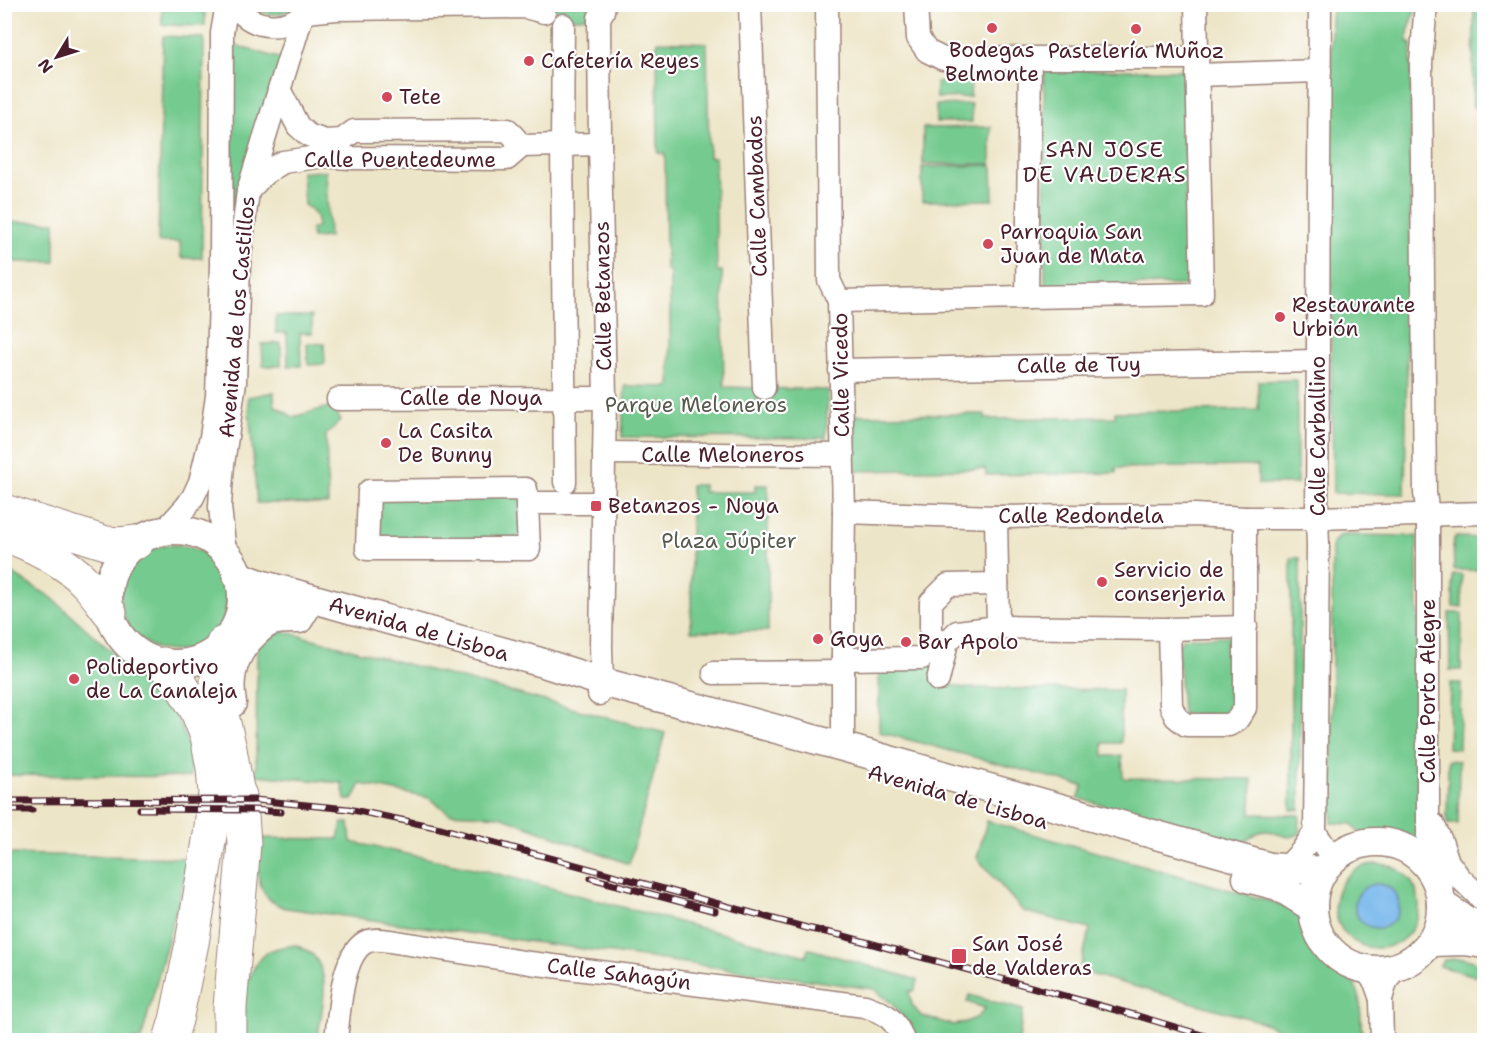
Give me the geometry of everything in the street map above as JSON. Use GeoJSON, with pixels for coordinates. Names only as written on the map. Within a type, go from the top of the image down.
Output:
{"type":"FeatureCollection","features":[{"type":"Feature","properties":{"kind":"highway"},"geometry":{"type":"LineString","coordinates":[[4,511],[106,543],[120,544],[150,536]]}},
{"type":"Feature","properties":{"kind":"highway"},"geometry":{"type":"LineString","coordinates":[[4,535],[50,556],[73,570],[87,583],[110,613]]}},
{"type":"Feature","properties":{"kind":"highway"},"geometry":{"type":"LineString","coordinates":[[223,644],[217,665],[217,694],[240,796],[244,844],[230,1007],[230,1041]]}},
{"type":"Feature","properties":{"kind":"highway"},"geometry":{"type":"LineString","coordinates":[[163,664],[182,686],[197,711],[207,736],[215,793],[192,943],[170,1041]]}},
{"type":"Feature","properties":{"kind":"highway"},"geometry":{"type":"LineString","coordinates":[[210,1041],[237,789]]}},
{"type":"Feature","properties":{"kind":"highway"},"geometry":{"type":"LineString","coordinates":[[195,1041],[207,907],[210,835]]}},
{"type":"Feature","properties":{"kind":"main road"},"geometry":{"type":"LineString","coordinates":[[175,531],[202,537],[213,543],[231,564],[242,591],[240,616],[223,644],[206,657],[186,664],[163,664],[139,654],[130,647],[113,626],[109,596],[110,580],[115,567],[125,553],[150,536],[175,531]]}},
{"type":"Feature","properties":{"kind":"main road","name":"Avenida de Lisboa"},"geometry":{"type":"LineString","coordinates":[[231,564],[260,584],[531,660],[601,688],[1049,823],[1278,886],[1313,908]]}},
{"type":"Feature","properties":{"kind":"main road","name":"Avenida de Lisboa"},"geometry":{"type":"LineString","coordinates":[[240,616],[266,607],[281,607],[307,612],[371,632],[843,747],[1270,867],[1285,869],[1328,865]]}},
{"type":"Feature","properties":{"kind":"main road"},"geometry":{"type":"LineString","coordinates":[[237,789],[244,760],[230,693],[238,655],[245,642],[269,622],[282,619],[321,622],[371,632]]}},
{"type":"Feature","properties":{"kind":"main road"},"geometry":{"type":"LineString","coordinates":[[1382,842],[1408,850],[1428,867],[1437,885],[1441,904],[1438,924],[1430,942],[1415,957],[1395,967],[1380,970],[1365,969],[1345,961],[1328,948],[1317,929],[1313,908],[1315,889],[1328,865],[1356,845],[1382,842]]}},
{"type":"Feature","properties":{"kind":"main road"},"geometry":{"type":"LineString","coordinates":[[1441,904],[1467,921],[1485,927]]}},
{"type":"Feature","properties":{"kind":"main road"},"geometry":{"type":"LineString","coordinates":[[1430,942],[1465,940],[1485,944]]}},
{"type":"Feature","properties":{"kind":"street","name":"Avenida de los Castillos"},"geometry":{"type":"LineString","coordinates":[[150,536],[186,507],[193,497],[200,482],[211,437],[217,396],[221,274],[222,33],[227,4]]}},
{"type":"Feature","properties":{"kind":"street"},"geometry":{"type":"LineString","coordinates":[[234,4],[242,14],[266,25],[283,25],[292,22],[307,11],[514,7],[543,8],[553,21],[563,25],[580,25],[618,4]]}},
{"type":"Feature","properties":{"kind":"street","name":"Calle Cambados"},"geometry":{"type":"LineString","coordinates":[[750,4],[764,388]]}},
{"type":"Feature","properties":{"kind":"street","name":"Calle Vicedo"},"geometry":{"type":"LineString","coordinates":[[826,4],[829,280],[839,301],[843,455],[843,747]]}},
{"type":"Feature","properties":{"kind":"street"},"geometry":{"type":"LineString","coordinates":[[916,4],[918,38],[927,51],[943,59],[1030,58],[1320,71]]}},
{"type":"Feature","properties":{"kind":"street"},"geometry":{"type":"LineString","coordinates":[[839,301],[1202,294],[1196,4]]}},
{"type":"Feature","properties":{"kind":"street","name":"Calle Carballino"},"geometry":{"type":"LineString","coordinates":[[1315,832],[1320,4]]}},
{"type":"Feature","properties":{"kind":"street"},"geometry":{"type":"LineString","coordinates":[[1426,4],[1421,75],[1425,493],[1428,515]]}},
{"type":"Feature","properties":{"kind":"street","name":"Avenida de los Castillos"},"geometry":{"type":"LineString","coordinates":[[231,564],[220,507],[223,464],[235,382],[239,265],[248,191],[279,89],[307,11]]}},
{"type":"Feature","properties":{"kind":"street","name":"Calle Betanzos"},"geometry":{"type":"LineString","coordinates":[[601,688],[605,398],[600,144],[602,11]]}},
{"type":"Feature","properties":{"kind":"street","name":"Calle Betanzos"},"geometry":{"type":"LineString","coordinates":[[563,25],[565,482]]}},
{"type":"Feature","properties":{"kind":"street"},"geometry":{"type":"LineString","coordinates":[[1027,297],[1030,58]]}},
{"type":"Feature","properties":{"kind":"street","name":"Calle Puentedeume"},"geometry":{"type":"LineString","coordinates":[[279,89],[298,126],[308,135],[346,150]]}},
{"type":"Feature","properties":{"kind":"street","name":"Calle Puentedeume"},"geometry":{"type":"LineString","coordinates":[[248,191],[264,173],[283,162],[346,150],[507,159],[522,146],[600,144]]}},
{"type":"Feature","properties":{"kind":"street","name":"Calle de Tuy"},"geometry":{"type":"LineString","coordinates":[[840,370],[1318,361]]}},
{"type":"Feature","properties":{"kind":"street","name":"Calle de Noya"},"geometry":{"type":"LineString","coordinates":[[338,399],[605,398]]}},
{"type":"Feature","properties":{"kind":"street","name":"Calle Meloneros"},"geometry":{"type":"LineString","coordinates":[[604,453],[843,455]]}},
{"type":"Feature","properties":{"kind":"street"},"geometry":{"type":"LineString","coordinates":[[526,489],[527,503],[530,549],[367,549],[369,491],[526,489]]}},
{"type":"Feature","properties":{"kind":"street"},"geometry":{"type":"LineString","coordinates":[[527,503],[604,502]]}},
{"type":"Feature","properties":{"kind":"street","name":"Calle Redondela"},"geometry":{"type":"LineString","coordinates":[[844,512],[996,517],[1195,515],[1245,518],[1485,513]]}},
{"type":"Feature","properties":{"kind":"street","name":"Calle Porto Alegre"},"geometry":{"type":"LineString","coordinates":[[1428,515],[1428,867]]}},
{"type":"Feature","properties":{"kind":"street"},"geometry":{"type":"LineString","coordinates":[[996,517],[998,627]]}},
{"type":"Feature","properties":{"kind":"street"},"geometry":{"type":"LineString","coordinates":[[1169,629],[1171,706],[1176,717],[1186,725],[1229,725],[1237,720],[1245,708],[1245,518]]}},
{"type":"Feature","properties":{"kind":"street"},"geometry":{"type":"LineString","coordinates":[[714,673],[843,666],[922,658],[931,648],[931,602],[948,585],[997,584]]}},
{"type":"Feature","properties":{"kind":"street"},"geometry":{"type":"LineString","coordinates":[[938,680],[947,642],[957,632],[998,627],[1169,629],[1246,627]]}},
{"type":"Feature","properties":{"kind":"street"},"geometry":{"type":"LineString","coordinates":[[1428,813],[1448,862],[1459,877],[1485,901]]}},
{"type":"Feature","properties":{"kind":"street"},"geometry":{"type":"LineString","coordinates":[[1315,832],[1328,865]]}},
{"type":"Feature","properties":{"kind":"street"},"geometry":{"type":"LineString","coordinates":[[1285,869],[1315,832]]}},
{"type":"Feature","properties":{"kind":"street","name":"Calle Sahagún"},"geometry":{"type":"LineString","coordinates":[[336,1041],[348,967],[360,946],[375,940],[530,963],[865,1006],[880,1011],[893,1020],[900,1030],[903,1041]]}},
{"type":"Feature","properties":{"kind":"street"},"geometry":{"type":"LineString","coordinates":[[1382,1041],[1381,999],[1386,982],[1395,967]]}},
{"type":"Feature","properties":{"kind":"street"},"geometry":{"type":"LineString","coordinates":[[1365,969],[1375,982],[1381,999]]}},
{"type":"Feature","properties":{"kind":"green space"},"geometry":{"type":"Polygon","coordinates":[[[162,5],[205,5],[205,26],[162,25],[162,5]]]}},
{"type":"Feature","properties":{"kind":"green space"},"geometry":{"type":"Polygon","coordinates":[[[248,5],[296,5],[278,14],[266,14],[248,5]]]}},
{"type":"Feature","properties":{"kind":"green space"},"geometry":{"type":"Polygon","coordinates":[[[552,5],[601,5],[588,16],[568,18],[562,16],[552,5]]]}},
{"type":"Feature","properties":{"kind":"green space"},"geometry":{"type":"Polygon","coordinates":[[[1338,5],[1417,6],[1408,32],[1408,42],[1411,43],[1410,282],[1408,282],[1405,494],[1333,493],[1331,15],[1333,9],[1338,5]]]}},
{"type":"Feature","properties":{"kind":"green space"},"geometry":{"type":"Polygon","coordinates":[[[1474,5],[1484,5],[1484,107],[1473,107],[1474,5]]]}},
{"type":"Feature","properties":{"kind":"green space"},"geometry":{"type":"Polygon","coordinates":[[[163,36],[204,38],[202,258],[181,258],[180,242],[158,242],[163,36]]]}},
{"type":"Feature","properties":{"kind":"green space","name":"Parque Meloneros"},"geometry":{"type":"Polygon","coordinates":[[[657,41],[707,43],[709,157],[715,157],[717,271],[722,271],[724,387],[828,390],[826,438],[622,437],[625,386],[670,387],[670,271],[666,270],[665,154],[658,153],[657,41]]]}},
{"type":"Feature","properties":{"kind":"green space"},"geometry":{"type":"Polygon","coordinates":[[[231,44],[282,59],[233,259],[231,44]]]}},
{"type":"Feature","properties":{"kind":"green space"},"geometry":{"type":"Polygon","coordinates":[[[1044,70],[1184,70],[1187,285],[1045,286],[1044,70]]]}},
{"type":"Feature","properties":{"kind":"green space"},"geometry":{"type":"Polygon","coordinates":[[[971,81],[970,97],[936,98],[936,82],[971,81]]]}},
{"type":"Feature","properties":{"kind":"green space"},"geometry":{"type":"Polygon","coordinates":[[[971,104],[972,122],[936,122],[936,105],[971,104]]]}},
{"type":"Feature","properties":{"kind":"green space"},"geometry":{"type":"Polygon","coordinates":[[[991,127],[991,164],[923,164],[923,128],[991,127]]]}},
{"type":"Feature","properties":{"kind":"green space"},"geometry":{"type":"Polygon","coordinates":[[[992,165],[993,200],[922,201],[922,167],[992,165]]]}},
{"type":"Feature","properties":{"kind":"green space"},"geometry":{"type":"Polygon","coordinates":[[[326,171],[329,237],[312,238],[311,228],[317,227],[317,220],[312,211],[304,205],[302,172],[326,171]]]}},
{"type":"Feature","properties":{"kind":"green space"},"geometry":{"type":"Polygon","coordinates":[[[5,222],[55,222],[55,262],[5,262],[5,222]]]}},
{"type":"Feature","properties":{"kind":"green space"},"geometry":{"type":"Polygon","coordinates":[[[276,316],[312,316],[312,333],[300,333],[301,366],[288,366],[287,333],[276,333],[276,316]]]}},
{"type":"Feature","properties":{"kind":"green space"},"geometry":{"type":"Polygon","coordinates":[[[281,343],[281,366],[263,366],[262,344],[281,343]]]}},
{"type":"Feature","properties":{"kind":"green space"},"geometry":{"type":"Polygon","coordinates":[[[307,343],[324,344],[325,364],[308,365],[307,343]]]}},
{"type":"Feature","properties":{"kind":"green space"},"geometry":{"type":"Polygon","coordinates":[[[1297,380],[1297,484],[1258,484],[1258,466],[1116,468],[1116,473],[986,475],[985,469],[855,471],[855,415],[985,414],[985,419],[1115,417],[1115,412],[1258,410],[1258,381],[1297,380]]]}},
{"type":"Feature","properties":{"kind":"green space"},"geometry":{"type":"Polygon","coordinates":[[[274,392],[274,405],[293,417],[332,406],[341,420],[326,435],[328,504],[257,503],[248,397],[274,392]]]}},
{"type":"Feature","properties":{"kind":"green space","name":"Plaza Júpiter"},"geometry":{"type":"Polygon","coordinates":[[[691,485],[703,485],[703,492],[755,492],[755,485],[768,485],[768,631],[691,631],[691,485]]]}},
{"type":"Feature","properties":{"kind":"green space"},"geometry":{"type":"Polygon","coordinates":[[[527,488],[530,549],[366,549],[369,491],[527,488]]]}},
{"type":"Feature","properties":{"kind":"green space"},"geometry":{"type":"Polygon","coordinates":[[[1339,536],[1417,536],[1420,843],[1396,831],[1358,832],[1352,824],[1332,823],[1332,544],[1339,536]]]}},
{"type":"Feature","properties":{"kind":"green space"},"geometry":{"type":"Polygon","coordinates":[[[1455,537],[1484,538],[1484,570],[1454,570],[1453,541],[1455,537]]]}},
{"type":"Feature","properties":{"kind":"green space"},"geometry":{"type":"Polygon","coordinates":[[[174,545],[194,549],[211,561],[223,578],[227,598],[223,618],[211,635],[194,647],[174,651],[154,647],[137,635],[125,618],[121,598],[125,578],[137,561],[154,549],[174,545]]]}},
{"type":"Feature","properties":{"kind":"green space"},"geometry":{"type":"Polygon","coordinates":[[[1291,558],[1300,558],[1300,810],[1291,810],[1291,558]]]}},
{"type":"Feature","properties":{"kind":"green space","name":"Polideportivo de La Canaleja"},"geometry":{"type":"Polygon","coordinates":[[[4,569],[51,597],[173,704],[191,754],[190,777],[5,775],[4,569]]]}},
{"type":"Feature","properties":{"kind":"green space"},"geometry":{"type":"Polygon","coordinates":[[[1453,575],[1462,575],[1462,607],[1453,607],[1453,575]]]}},
{"type":"Feature","properties":{"kind":"green space"},"geometry":{"type":"Polygon","coordinates":[[[1449,613],[1462,613],[1461,670],[1450,670],[1449,613]]]}},
{"type":"Feature","properties":{"kind":"green space"},"geometry":{"type":"Polygon","coordinates":[[[283,631],[665,733],[629,864],[500,816],[449,813],[429,798],[361,784],[353,800],[345,800],[342,783],[256,775],[257,649],[263,638],[283,631]]]}},
{"type":"Feature","properties":{"kind":"green space"},"geometry":{"type":"Polygon","coordinates":[[[1227,636],[1238,647],[1239,703],[1232,715],[1182,714],[1178,647],[1183,638],[1227,636]]]}},
{"type":"Feature","properties":{"kind":"green space"},"geometry":{"type":"Polygon","coordinates":[[[879,665],[950,665],[950,684],[963,688],[1121,690],[1121,743],[1103,743],[1104,756],[1122,756],[1123,778],[1252,779],[1251,814],[1300,815],[1299,834],[1290,837],[1262,831],[1240,844],[1078,798],[1083,786],[879,732],[879,665]]]}},
{"type":"Feature","properties":{"kind":"green space"},"geometry":{"type":"Polygon","coordinates":[[[1450,683],[1461,683],[1459,749],[1448,748],[1450,683]]]}},
{"type":"Feature","properties":{"kind":"green space"},"geometry":{"type":"Polygon","coordinates":[[[1448,760],[1459,761],[1458,824],[1447,824],[1448,760]]]}},
{"type":"Feature","properties":{"kind":"green space"},"geometry":{"type":"Polygon","coordinates":[[[987,821],[1283,905],[1305,919],[1332,960],[1353,982],[1360,1002],[1362,1040],[1303,1040],[1262,1022],[1079,971],[1090,929],[1023,911],[977,858],[987,821]]]}},
{"type":"Feature","properties":{"kind":"green space"},"geometry":{"type":"Polygon","coordinates":[[[342,823],[349,823],[351,842],[487,871],[806,956],[810,949],[918,980],[914,991],[909,991],[912,1005],[921,1016],[953,1025],[978,1017],[985,1008],[967,1002],[969,995],[1023,1010],[1019,1040],[909,1040],[904,1018],[874,989],[286,908],[275,904],[267,897],[262,889],[257,870],[256,838],[338,839],[342,823]]]}},
{"type":"Feature","properties":{"kind":"green space"},"geometry":{"type":"Polygon","coordinates":[[[5,854],[190,858],[141,1040],[5,1040],[5,854]]]}},
{"type":"Feature","properties":{"kind":"green space"},"geometry":{"type":"Polygon","coordinates":[[[1377,864],[1400,871],[1412,883],[1419,906],[1412,929],[1400,941],[1377,948],[1354,941],[1342,929],[1335,906],[1342,883],[1354,871],[1377,864]]]}},
{"type":"Feature","properties":{"kind":"green space"},"geometry":{"type":"Polygon","coordinates":[[[296,945],[312,954],[322,973],[324,995],[317,1040],[237,1040],[240,978],[249,979],[256,963],[265,953],[296,945]]]}},
{"type":"Feature","properties":{"kind":"green space"},"geometry":{"type":"Polygon","coordinates":[[[1463,958],[1484,964],[1484,978],[1439,966],[1444,960],[1463,958]]]}},
{"type":"Feature","properties":{"kind":"water"},"geometry":{"type":"Polygon","coordinates":[[[1377,884],[1393,890],[1399,906],[1393,922],[1377,928],[1361,922],[1355,906],[1361,890],[1377,884]]]}},
{"type":"Feature","properties":{"kind":"railway"},"geometry":{"type":"LineString","coordinates":[[4,801],[255,800],[348,809],[440,828],[1138,1016],[1219,1040]]}},
{"type":"Feature","properties":{"kind":"railway"},"geometry":{"type":"LineString","coordinates":[[140,809],[281,812]]}},
{"type":"Feature","properties":{"kind":"railway"},"geometry":{"type":"LineString","coordinates":[[4,810],[32,810]]}},
{"type":"Feature","properties":{"kind":"railway"},"geometry":{"type":"LineString","coordinates":[[591,878],[715,911]]}},
{"type":"Feature","properties":{"kind":"place","name":"Bodegas Belmonte"},"geometry":{"type":"Point","coordinates":[992,28]}},
{"type":"Feature","properties":{"kind":"place","name":"Pastelería Muñoz"},"geometry":{"type":"Point","coordinates":[1136,29]}},
{"type":"Feature","properties":{"kind":"place","name":"Cafetería Reyes"},"geometry":{"type":"Point","coordinates":[529,61]}},
{"type":"Feature","properties":{"kind":"place","name":"Tete"},"geometry":{"type":"Point","coordinates":[387,97]}},
{"type":"Feature","properties":{"kind":"place","name":"Parroquia San Juan de Mata"},"geometry":{"type":"Point","coordinates":[988,244]}},
{"type":"Feature","properties":{"kind":"place","name":"Restaurante Urbión"},"geometry":{"type":"Point","coordinates":[1280,317]}},
{"type":"Feature","properties":{"kind":"place","name":"La Casita De Bunny"},"geometry":{"type":"Point","coordinates":[386,443]}},
{"type":"Feature","properties":{"kind":"place","name":"Betanzos - Noya"},"geometry":{"type":"Point","coordinates":[596,506]}},
{"type":"Feature","properties":{"kind":"place","name":"Servicio de conserjeria"},"geometry":{"type":"Point","coordinates":[1102,582]}},
{"type":"Feature","properties":{"kind":"place","name":"Goya"},"geometry":{"type":"Point","coordinates":[818,639]}},
{"type":"Feature","properties":{"kind":"place","name":"Bar Apolo"},"geometry":{"type":"Point","coordinates":[906,642]}},
{"type":"Feature","properties":{"kind":"place","name":"Polideportivo de La Canaleja"},"geometry":{"type":"Point","coordinates":[74,679]}},
{"type":"Feature","properties":{"kind":"place","name":"San José de Valderas"},"geometry":{"type":"Point","coordinates":[959,956]}},
{"type":"Feature","properties":{"kind":"district","name":"SAN JOSE DE VALDERAS"},"geometry":{"type":"Point","coordinates":[1105,162]}}]}
